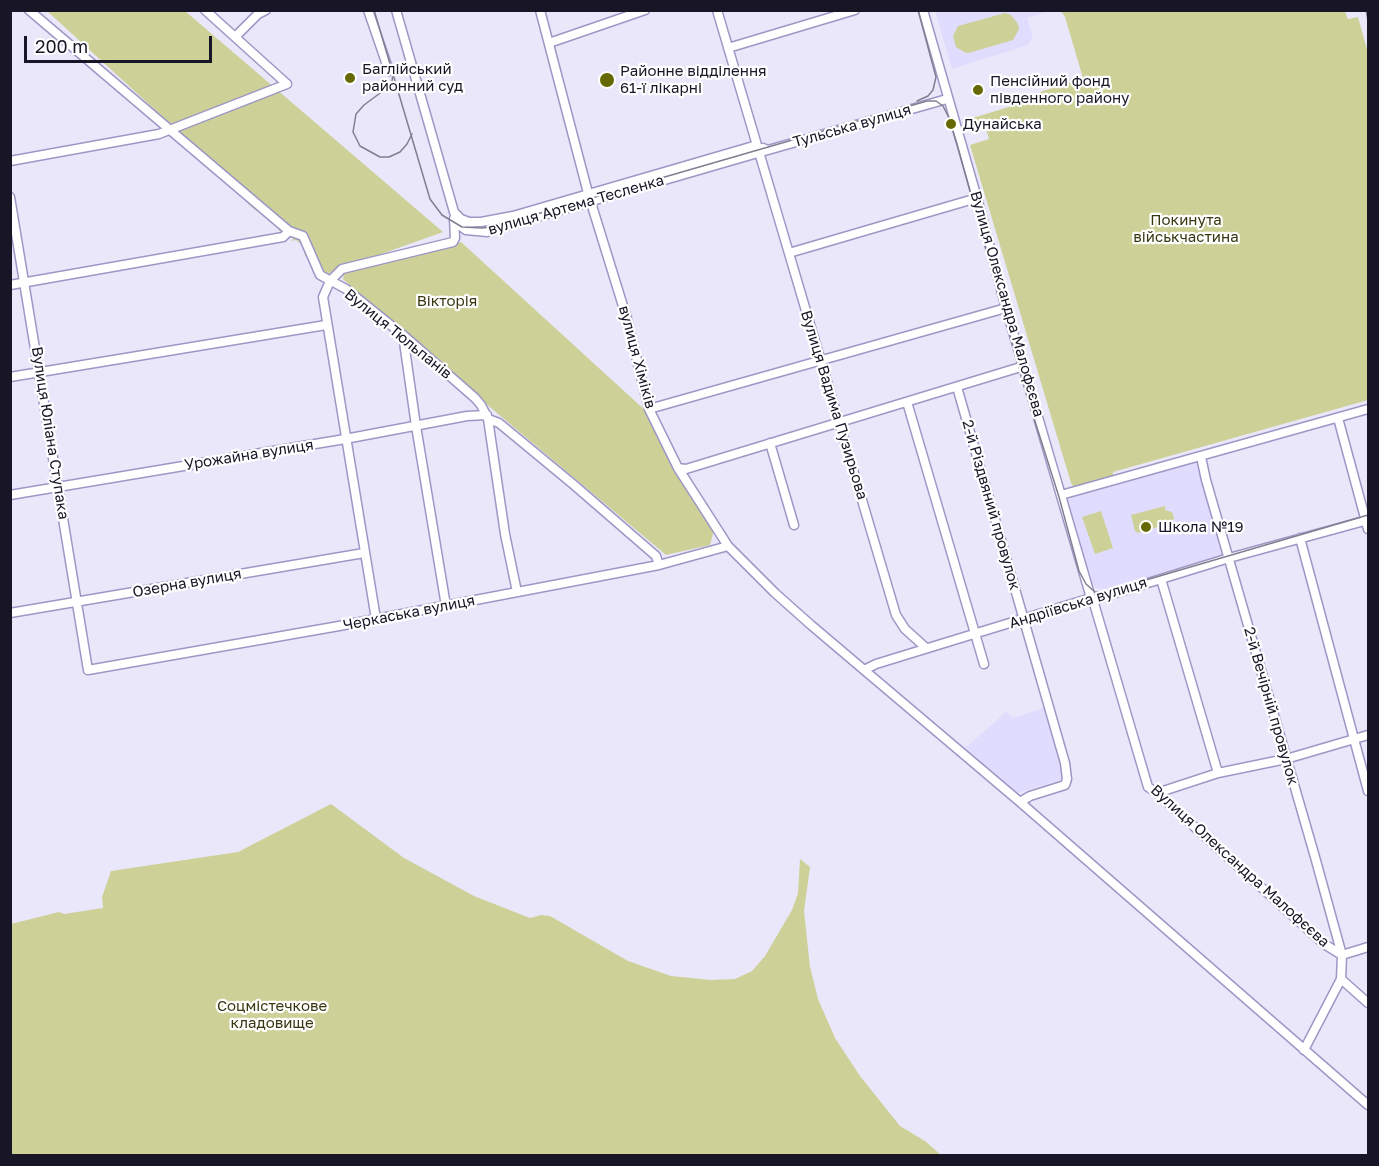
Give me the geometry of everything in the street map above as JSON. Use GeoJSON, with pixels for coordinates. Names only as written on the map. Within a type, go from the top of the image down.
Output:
{"type":"FeatureCollection","features":[{"type":"Feature","properties":{"kind":"street","name":"Вулиця Тюльпанів"},"geometry":{"type":"LineString","coordinates":[[29,10],[289,231],[303,236],[320,274],[328,283],[346,289],[403,335],[475,398],[487,417],[499,423],[656,556],[658,565]]}},
{"type":"Feature","properties":{"kind":"street"},"geometry":{"type":"LineString","coordinates":[[10,161],[159,134],[287,84],[205,10]]}},
{"type":"Feature","properties":{"kind":"street"},"geometry":{"type":"LineString","coordinates":[[235,36],[258,14],[266,10]]}},
{"type":"Feature","properties":{"kind":"street"},"geometry":{"type":"LineString","coordinates":[[368,10],[389,71]]}},
{"type":"Feature","properties":{"kind":"street"},"geometry":{"type":"LineString","coordinates":[[375,619],[323,297],[328,283],[342,269],[453,242],[455,238],[454,212],[396,10]]}},
{"type":"Feature","properties":{"kind":"street","name":"вулиця Хіміків"},"geometry":{"type":"LineString","coordinates":[[540,10],[590,197],[627,319],[649,409],[678,468],[728,546],[775,593],[1020,802],[1368,1105]]}},
{"type":"Feature","properties":{"kind":"street"},"geometry":{"type":"LineString","coordinates":[[549,43],[645,10]]}},
{"type":"Feature","properties":{"kind":"street","name":"Вулиця Вадима Пузирьова"},"geometry":{"type":"LineString","coordinates":[[717,10],[761,149],[820,362],[896,615],[905,629],[926,648]]}},
{"type":"Feature","properties":{"kind":"street"},"geometry":{"type":"LineString","coordinates":[[728,48],[855,10]]}},
{"type":"Feature","properties":{"kind":"street","name":"Вулиця Олександра Малофєєва"},"geometry":{"type":"LineString","coordinates":[[923,10],[1006,308],[1148,787],[1324,944],[1342,955]]}},
{"type":"Feature","properties":{"kind":"street","name":"Тульська вулиця"},"geometry":{"type":"LineString","coordinates":[[761,149],[947,99]]}},
{"type":"Feature","properties":{"kind":"street","name":"вулиця Артема Тесленка"},"geometry":{"type":"LineString","coordinates":[[454,212],[459,225],[466,230],[487,231],[590,197],[761,149]]}},
{"type":"Feature","properties":{"kind":"street","name":"Вулиця Юліана Ступака"},"geometry":{"type":"LineString","coordinates":[[10,196],[88,670]]}},
{"type":"Feature","properties":{"kind":"street"},"geometry":{"type":"LineString","coordinates":[[789,253],[977,198]]}},
{"type":"Feature","properties":{"kind":"street"},"geometry":{"type":"LineString","coordinates":[[10,285],[283,237],[289,231]]}},
{"type":"Feature","properties":{"kind":"street"},"geometry":{"type":"LineString","coordinates":[[649,409],[1006,308]]}},
{"type":"Feature","properties":{"kind":"street"},"geometry":{"type":"LineString","coordinates":[[10,377],[326,325]]}},
{"type":"Feature","properties":{"kind":"street"},"geometry":{"type":"LineString","coordinates":[[403,335],[446,606]]}},
{"type":"Feature","properties":{"kind":"street"},"geometry":{"type":"LineString","coordinates":[[678,468],[686,469],[1024,366]]}},
{"type":"Feature","properties":{"kind":"street","name":"2-й Різдвяний провулок"},"geometry":{"type":"LineString","coordinates":[[957,387],[1065,763],[1067,779],[1065,785],[1030,796],[1020,802]]}},
{"type":"Feature","properties":{"kind":"street"},"geometry":{"type":"LineString","coordinates":[[907,402],[984,664]]}},
{"type":"Feature","properties":{"kind":"street"},"geometry":{"type":"LineString","coordinates":[[1061,495],[1368,409]]}},
{"type":"Feature","properties":{"kind":"street","name":"Урожайна вулиця"},"geometry":{"type":"LineString","coordinates":[[10,495],[345,439],[466,416],[487,417]]}},
{"type":"Feature","properties":{"kind":"street"},"geometry":{"type":"LineString","coordinates":[[487,417],[505,534],[517,592]]}},
{"type":"Feature","properties":{"kind":"street"},"geometry":{"type":"LineString","coordinates":[[1338,418],[1368,523]]}},
{"type":"Feature","properties":{"kind":"street"},"geometry":{"type":"LineString","coordinates":[[771,443],[794,525]]}},
{"type":"Feature","properties":{"kind":"street","name":"2-й Вечірній провулок"},"geometry":{"type":"LineString","coordinates":[[1201,457],[1342,955],[1341,980]]}},
{"type":"Feature","properties":{"kind":"street","name":"Андріївська вулиця"},"geometry":{"type":"LineString","coordinates":[[864,670],[926,648],[1229,558],[1300,538],[1368,523]]}},
{"type":"Feature","properties":{"kind":"street"},"geometry":{"type":"LineString","coordinates":[[1300,538],[1368,791]]}},
{"type":"Feature","properties":{"kind":"street","name":"Черкаська вулиця"},"geometry":{"type":"LineString","coordinates":[[88,670],[446,606],[658,565],[728,546]]}},
{"type":"Feature","properties":{"kind":"street","name":"Озерна вулиця"},"geometry":{"type":"LineString","coordinates":[[10,613],[364,553]]}},
{"type":"Feature","properties":{"kind":"street"},"geometry":{"type":"LineString","coordinates":[[1161,579],[1218,773]]}},
{"type":"Feature","properties":{"kind":"street"},"geometry":{"type":"LineString","coordinates":[[1157,793],[1218,773],[1286,759],[1368,735]]}},
{"type":"Feature","properties":{"kind":"street"},"geometry":{"type":"LineString","coordinates":[[1342,955],[1368,947]]}},
{"type":"Feature","properties":{"kind":"street"},"geometry":{"type":"LineString","coordinates":[[1304,1050],[1341,980],[1368,1003]]}},
{"type":"Feature","properties":{"kind":"shaded area"},"geometry":{"type":"Polygon","coordinates":[[[935,11],[1049,11],[1027,18],[1033,38],[1028,45],[952,69],[935,11]]]}},
{"type":"Feature","properties":{"kind":"shaded area","name":"Школа №19"},"geometry":{"type":"Polygon","coordinates":[[[1199,461],[1225,555],[1106,589],[1096,588],[1090,582],[1067,499],[1199,461]]]}},
{"type":"Feature","properties":{"kind":"shaded area"},"geometry":{"type":"Polygon","coordinates":[[[1046,707],[1065,779],[1017,793],[965,748],[1006,712],[1013,718],[1046,707]]]}},
{"type":"Feature","properties":{"kind":"green space"},"geometry":{"type":"Polygon","coordinates":[[[47,11],[185,11],[443,232],[325,276],[305,256],[303,246],[296,240],[291,241],[294,238],[284,228],[283,233],[278,234],[280,232],[278,228],[248,204],[251,201],[282,226],[47,11]]]}},
{"type":"Feature","properties":{"kind":"green space","name":"Покинута військчастина"},"geometry":{"type":"Polygon","coordinates":[[[1061,11],[1350,11],[1345,12],[1348,19],[1358,17],[1368,53],[1368,400],[1113,472],[1114,478],[1074,487],[970,145],[989,139],[986,129],[972,133],[971,129],[965,129],[963,121],[1041,97],[1040,92],[1083,78],[1065,17],[1061,11]]]}},
{"type":"Feature","properties":{"kind":"green space"},"geometry":{"type":"Polygon","coordinates":[[[1005,13],[1011,15],[1018,24],[1019,29],[1013,40],[966,53],[956,47],[953,36],[958,26],[1005,13]]]}},
{"type":"Feature","properties":{"kind":"green space","name":"Вікторія"},"geometry":{"type":"Polygon","coordinates":[[[461,242],[647,412],[665,452],[714,530],[710,545],[666,555],[397,329],[343,279],[344,273],[461,242]]]}},
{"type":"Feature","properties":{"kind":"green space"},"geometry":{"type":"Polygon","coordinates":[[[1165,506],[1165,510],[1172,512],[1174,518],[1171,523],[1138,533],[1135,531],[1131,515],[1165,506]]]}},
{"type":"Feature","properties":{"kind":"green space"},"geometry":{"type":"Polygon","coordinates":[[[1101,511],[1113,548],[1095,554],[1082,517],[1101,511]]]}},
{"type":"Feature","properties":{"kind":"green space","name":"Соцмістечкове кладовище"},"geometry":{"type":"Polygon","coordinates":[[[331,804],[404,858],[474,896],[530,918],[541,915],[550,916],[628,961],[671,976],[711,980],[735,979],[752,971],[765,956],[792,910],[798,893],[800,859],[810,867],[804,911],[810,967],[818,999],[835,1038],[860,1076],[900,1126],[925,1141],[941,1155],[11,1155],[11,924],[59,912],[64,914],[103,908],[102,897],[111,871],[238,852],[331,804]]]}},
{"type":"Feature","properties":{"kind":"tram line"},"geometry":{"type":"LineString","coordinates":[[374,10],[430,199],[442,215],[462,227],[492,227],[927,101],[936,101],[943,106],[957,144],[1027,396],[1059,497],[1079,571],[1086,584],[1095,592],[1105,592],[1368,515]]}},
{"type":"Feature","properties":{"kind":"tram line"},"geometry":{"type":"LineString","coordinates":[[917,101],[928,96],[933,90],[936,77],[918,10]]}},
{"type":"Feature","properties":{"kind":"tram line"},"geometry":{"type":"LineString","coordinates":[[1366,10],[1368,20]]}},
{"type":"Feature","properties":{"kind":"tram line"},"geometry":{"type":"LineString","coordinates":[[393,72],[392,82],[387,88],[356,114],[353,132],[360,146],[380,157],[389,157],[400,152],[412,134]]}},
{"type":"Feature","properties":{"kind":"place","name":"Баглійський районний суд"},"geometry":{"type":"Point","coordinates":[350,78]}},
{"type":"Feature","properties":{"kind":"place","name":"Районне відділення 61-ї лікарні"},"geometry":{"type":"Point","coordinates":[607,80]}},
{"type":"Feature","properties":{"kind":"place","name":"Пенсійний фонд південного району"},"geometry":{"type":"Point","coordinates":[978,90]}},
{"type":"Feature","properties":{"kind":"place","name":"Дунайська"},"geometry":{"type":"Point","coordinates":[951,124]}},
{"type":"Feature","properties":{"kind":"place","name":"Школа №19"},"geometry":{"type":"Point","coordinates":[1146,527]}}]}
